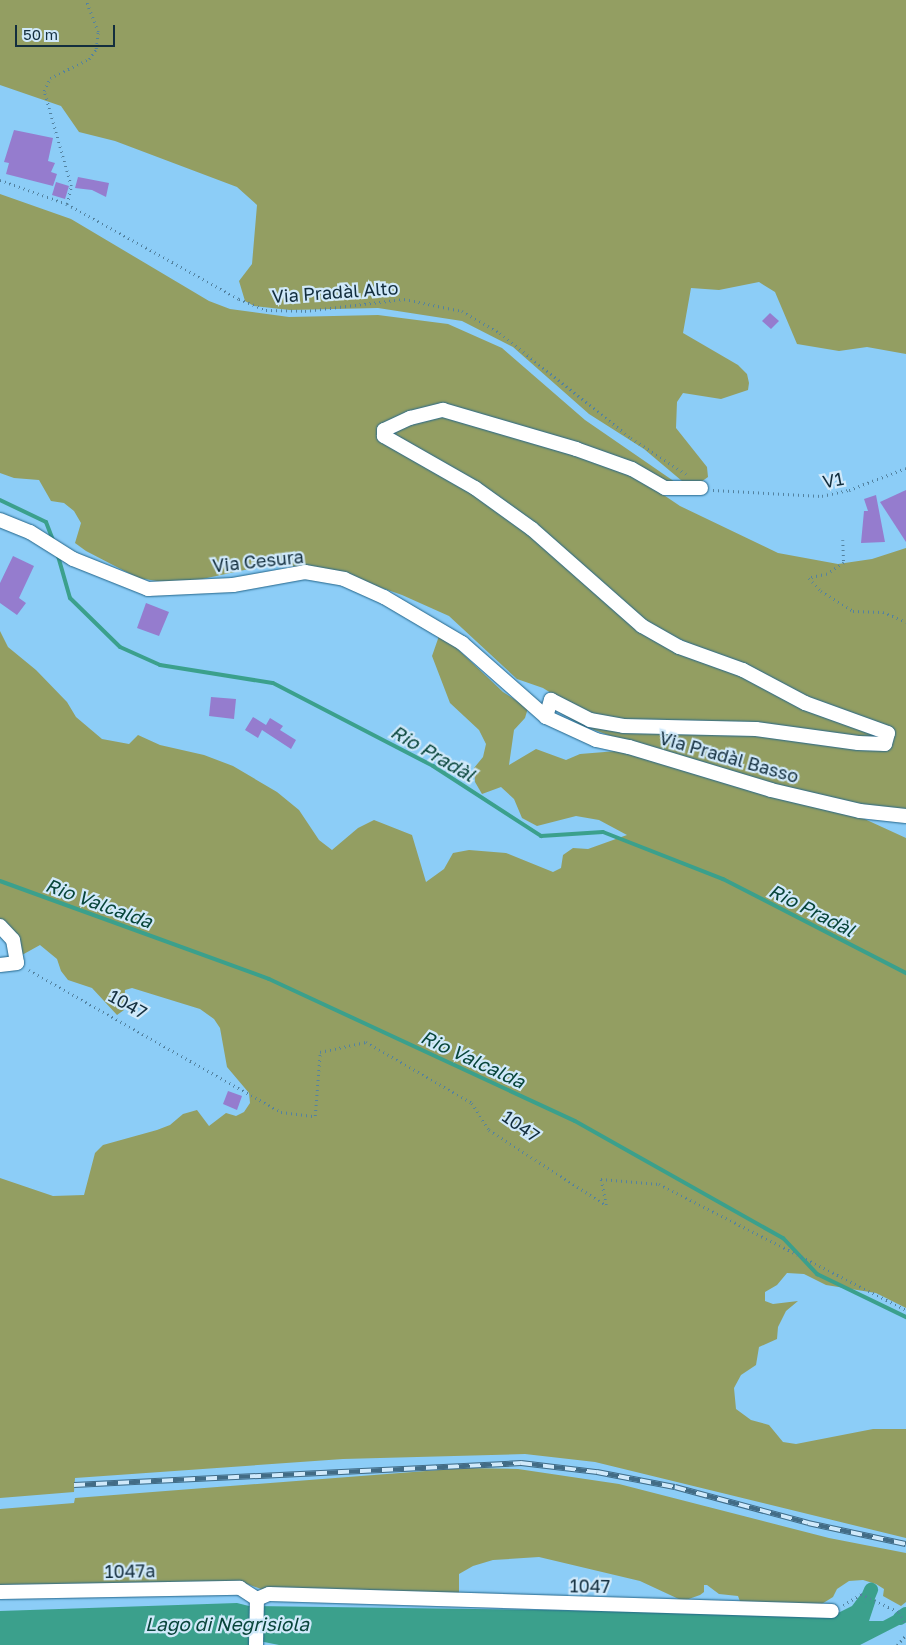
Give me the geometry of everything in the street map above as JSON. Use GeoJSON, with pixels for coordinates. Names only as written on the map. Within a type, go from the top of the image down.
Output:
{"type":"FeatureCollection","features":[{"type":"Feature","properties":{"kind":"street"},"geometry":{"type":"LineString","coordinates":[[546,718],[551,700],[590,720],[623,726],[756,729],[885,744],[888,733],[805,703],[743,670],[679,647],[642,626],[532,529],[475,488],[384,436],[384,430],[410,418],[443,410],[576,449],[632,469],[665,488],[702,488]]}},
{"type":"Feature","properties":{"kind":"street","name":"Via Cesura"},"geometry":{"type":"LineString","coordinates":[[0,520],[46,542],[58,550],[148,589],[233,585],[305,572],[344,579],[384,597],[462,643],[546,718]]}},
{"type":"Feature","properties":{"kind":"street","name":"Via Pradàl Basso"},"geometry":{"type":"LineString","coordinates":[[546,718],[596,740],[629,747],[770,790],[860,811],[906,816]]}},
{"type":"Feature","properties":{"kind":"street"},"geometry":{"type":"LineString","coordinates":[[0,926],[13,940],[16,963],[0,965]]}},
{"type":"Feature","properties":{"kind":"street","name":"1047a"},"geometry":{"type":"LineString","coordinates":[[0,1592],[240,1588],[257,1602]]}},
{"type":"Feature","properties":{"kind":"street","name":"1047"},"geometry":{"type":"LineString","coordinates":[[257,1602],[269,1594],[832,1611]]}},
{"type":"Feature","properties":{"kind":"street"},"geometry":{"type":"LineString","coordinates":[[256,1645],[257,1602]]}},
{"type":"Feature","properties":{"kind":"path"},"geometry":{"type":"LineString","coordinates":[[67,204],[71,186],[44,91],[50,78],[89,59],[96,49],[98,32],[86,0]]}},
{"type":"Feature","properties":{"kind":"path","name":"Via Pradàl Alto"},"geometry":{"type":"LineString","coordinates":[[0,180],[67,204],[239,300],[266,310],[305,310],[404,299],[462,311],[500,333],[631,438],[697,481],[702,488]]}},
{"type":"Feature","properties":{"kind":"path","name":"V1"},"geometry":{"type":"LineString","coordinates":[[702,488],[760,494],[835,494],[906,468]]}},
{"type":"Feature","properties":{"kind":"path"},"geometry":{"type":"LineString","coordinates":[[842,540],[844,562],[827,574],[809,578],[821,591],[853,611],[883,612],[906,622]]}},
{"type":"Feature","properties":{"kind":"path","name":"1047"},"geometry":{"type":"LineString","coordinates":[[16,963],[281,1112],[315,1116],[320,1052],[366,1042],[472,1103],[489,1130],[606,1204],[601,1179],[659,1184],[794,1254],[804,1256],[906,1310]]}},
{"type":"Feature","properties":{"kind":"path"},"geometry":{"type":"LineString","coordinates":[[832,1611],[861,1594],[899,1612],[905,1624]]}},
{"type":"Feature","properties":{"kind":"path"},"geometry":{"type":"LineString","coordinates":[[897,1645],[906,1635]]}},
{"type":"Feature","properties":{"kind":"shaded area"},"geometry":{"type":"Polygon","coordinates":[[[0,0],[906,0],[906,354],[867,347],[839,351],[797,344],[775,292],[759,282],[719,290],[691,288],[683,333],[738,365],[747,374],[749,383],[748,390],[721,399],[683,393],[677,402],[676,428],[707,467],[708,477],[701,482],[682,481],[644,449],[589,414],[513,347],[462,321],[378,308],[290,310],[254,306],[245,301],[239,281],[252,264],[257,205],[237,187],[115,141],[79,132],[61,106],[0,85],[0,0]]]}},
{"type":"Feature","properties":{"kind":"shaded area"},"geometry":{"type":"Polygon","coordinates":[[[0,194],[71,219],[209,301],[230,309],[289,317],[378,315],[448,324],[502,348],[585,420],[675,482],[670,484],[468,410],[382,427],[504,512],[602,599],[712,663],[881,738],[624,723],[578,710],[543,688],[517,679],[449,616],[402,595],[342,574],[308,567],[268,565],[193,581],[157,581],[138,578],[86,551],[75,543],[81,523],[74,511],[64,503],[51,501],[39,480],[14,478],[0,473],[0,194]]]}},
{"type":"Feature","properties":{"kind":"shaded area"},"geometry":{"type":"Polygon","coordinates":[[[443,417],[463,419],[631,473],[680,506],[778,553],[838,564],[872,559],[906,548],[906,813],[860,806],[773,785],[628,742],[583,726],[555,710],[711,731],[890,743],[810,699],[653,627],[477,483],[389,433],[394,428],[443,417]]]}},
{"type":"Feature","properties":{"kind":"shaded area"},"geometry":{"type":"Polygon","coordinates":[[[0,631],[8,647],[36,670],[67,702],[76,717],[102,739],[129,744],[138,735],[160,745],[204,755],[233,766],[277,792],[299,810],[319,840],[332,850],[358,828],[374,820],[412,835],[426,882],[444,869],[453,853],[469,850],[506,853],[553,872],[561,868],[563,855],[573,848],[588,849],[627,835],[599,820],[576,816],[537,826],[522,818],[514,799],[501,787],[482,794],[475,782],[474,768],[483,757],[486,744],[479,730],[450,703],[432,656],[439,636],[445,637],[503,692],[528,708],[525,718],[514,730],[509,765],[536,749],[566,760],[580,754],[617,751],[858,816],[906,838],[906,1308],[876,1293],[826,1285],[804,1274],[787,1273],[777,1285],[765,1292],[765,1301],[773,1304],[798,1301],[786,1311],[778,1327],[777,1339],[759,1347],[756,1365],[741,1375],[734,1388],[736,1409],[751,1420],[769,1425],[783,1442],[796,1444],[873,1429],[906,1429],[906,1538],[595,1462],[525,1454],[343,1459],[75,1478],[74,1492],[0,1498],[0,1178],[53,1196],[84,1195],[95,1153],[103,1145],[157,1130],[170,1125],[183,1114],[197,1110],[209,1126],[226,1113],[236,1116],[244,1112],[250,1103],[249,1093],[227,1067],[220,1028],[214,1019],[200,1009],[132,988],[125,990],[124,1010],[117,1015],[92,988],[68,980],[61,971],[57,959],[40,945],[22,955],[0,931],[0,631]]]}},
{"type":"Feature","properties":{"kind":"shaded area"},"geometry":{"type":"Polygon","coordinates":[[[465,1468],[518,1469],[619,1484],[829,1538],[906,1553],[906,1602],[901,1606],[883,1596],[884,1589],[863,1580],[849,1581],[837,1589],[833,1597],[820,1605],[741,1604],[738,1596],[719,1594],[707,1585],[704,1585],[704,1592],[700,1595],[683,1601],[640,1581],[539,1557],[493,1560],[473,1566],[459,1574],[459,1602],[264,1590],[247,1584],[0,1585],[0,1509],[74,1503],[75,1498],[465,1468]]]}},
{"type":"Feature","properties":{"kind":"water","name":"Lago di Negrisiola"},"geometry":{"type":"Polygon","coordinates":[[[861,1594],[876,1600],[869,1621],[883,1621],[898,1613],[903,1623],[860,1645],[279,1645],[254,1640],[253,1645],[0,1645],[0,1611],[237,1603],[249,1606],[836,1614],[852,1606],[861,1594]]]}},
{"type":"Feature","properties":{"kind":"building"},"geometry":{"type":"Polygon","coordinates":[[[14,130],[53,138],[48,161],[55,163],[51,172],[57,174],[53,186],[6,174],[9,163],[4,162],[14,130]]]}},
{"type":"Feature","properties":{"kind":"building"},"geometry":{"type":"Polygon","coordinates":[[[78,177],[109,183],[106,197],[92,190],[75,188],[78,177]]]}},
{"type":"Feature","properties":{"kind":"building"},"geometry":{"type":"Polygon","coordinates":[[[56,182],[69,186],[65,199],[52,195],[56,182]]]}},
{"type":"Feature","properties":{"kind":"building"},"geometry":{"type":"Polygon","coordinates":[[[770,313],[779,321],[771,329],[762,321],[770,313]]]}},
{"type":"Feature","properties":{"kind":"building"},"geometry":{"type":"Polygon","coordinates":[[[906,490],[906,542],[880,502],[906,490]]]}},
{"type":"Feature","properties":{"kind":"building"},"geometry":{"type":"Polygon","coordinates":[[[876,495],[885,542],[861,543],[864,511],[868,511],[864,499],[876,495]]]}},
{"type":"Feature","properties":{"kind":"building"},"geometry":{"type":"Polygon","coordinates":[[[13,556],[34,566],[19,598],[26,603],[17,615],[0,603],[0,583],[13,556]]]}},
{"type":"Feature","properties":{"kind":"building"},"geometry":{"type":"Polygon","coordinates":[[[146,603],[169,612],[159,636],[137,628],[146,603]]]}},
{"type":"Feature","properties":{"kind":"building"},"geometry":{"type":"Polygon","coordinates":[[[211,697],[236,699],[234,719],[209,716],[211,697]]]}},
{"type":"Feature","properties":{"kind":"building"},"geometry":{"type":"Polygon","coordinates":[[[253,717],[266,725],[270,718],[283,726],[280,730],[296,740],[291,749],[262,730],[258,738],[245,730],[253,717]]]}},
{"type":"Feature","properties":{"kind":"building"},"geometry":{"type":"Polygon","coordinates":[[[228,1091],[242,1096],[237,1110],[223,1104],[228,1091]]]}},
{"type":"Feature","properties":{"kind":"waterway","name":"Rio Pradàl"},"geometry":{"type":"LineString","coordinates":[[0,500],[46,522],[53,540]]}},
{"type":"Feature","properties":{"kind":"waterway","name":"Rio Pradàl"},"geometry":{"type":"LineString","coordinates":[[58,556],[70,598],[120,647],[160,665],[273,683],[433,766],[541,836],[603,832],[723,879],[906,973]]}},
{"type":"Feature","properties":{"kind":"waterway","name":"Rio Valcalda"},"geometry":{"type":"LineString","coordinates":[[0,881],[269,979],[575,1121],[783,1238],[817,1274],[906,1317]]}},
{"type":"Feature","properties":{"kind":"waterway"},"geometry":{"type":"LineString","coordinates":[[868,1597],[871,1590]]}},
{"type":"Feature","properties":{"kind":"waterway"},"geometry":{"type":"LineString","coordinates":[[900,1618],[906,1614]]}},
{"type":"Feature","properties":{"kind":"railway"},"geometry":{"type":"LineString","coordinates":[[74,1485],[521,1463],[597,1472],[675,1487],[808,1523],[906,1544]]}}]}
